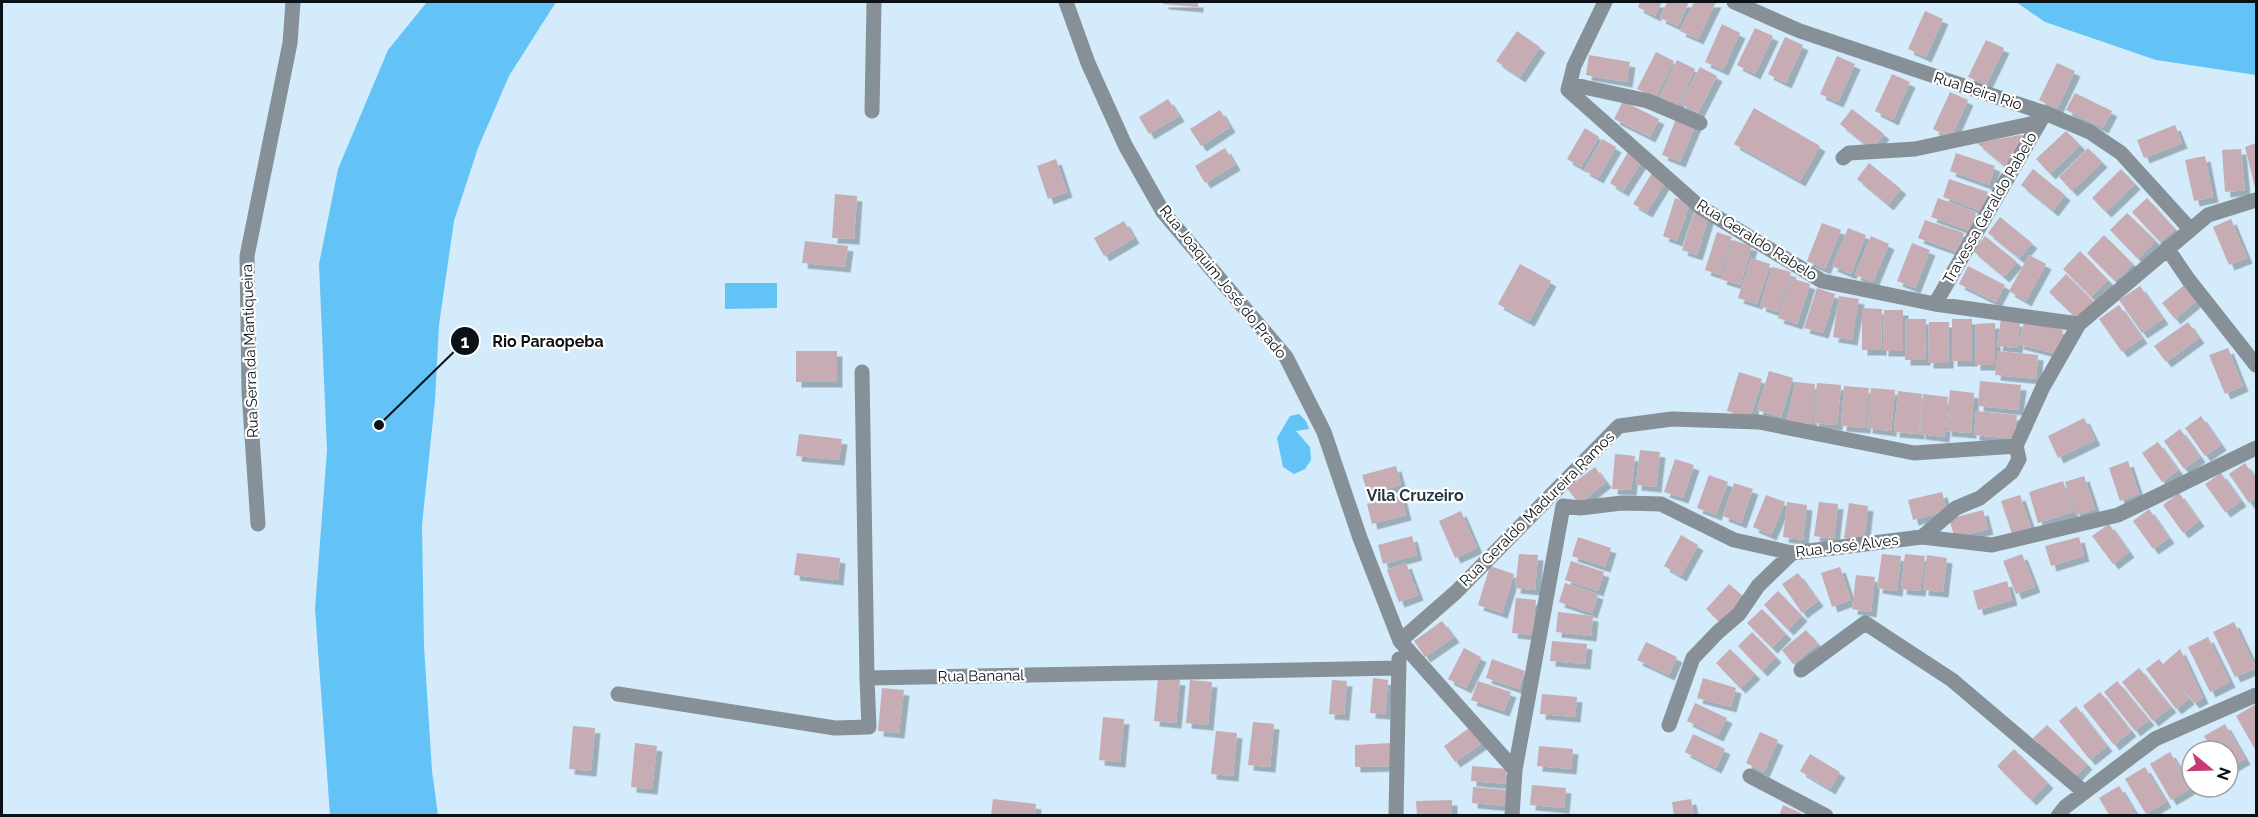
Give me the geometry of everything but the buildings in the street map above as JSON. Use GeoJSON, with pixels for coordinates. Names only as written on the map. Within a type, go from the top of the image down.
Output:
{"type":"FeatureCollection","features":[{"type":"Feature","properties":{"kind":"street","name":"Rua Serra da Mantiqueira"},"geometry":{"type":"LineString","coordinates":[[258,525],[249,392],[247,256],[290,43],[293,2]]}},
{"type":"Feature","properties":{"kind":"street"},"geometry":{"type":"LineString","coordinates":[[872,111],[874,2]]}},
{"type":"Feature","properties":{"kind":"street","name":"Rua Joaquim José do Prado"},"geometry":{"type":"LineString","coordinates":[[1066,2],[1088,63],[1125,145],[1163,212],[1287,357],[1324,432],[1360,538],[1400,641],[1515,770]]}},
{"type":"Feature","properties":{"kind":"street"},"geometry":{"type":"LineString","coordinates":[[1605,2],[1574,66],[1570,84],[1648,101],[1700,123]]}},
{"type":"Feature","properties":{"kind":"street","name":"Rua Beira Rio"},"geometry":{"type":"LineString","coordinates":[[1734,2],[1800,32],[2042,118],[2090,132],[2121,153],[2190,229]]}},
{"type":"Feature","properties":{"kind":"street","name":"Rua Geraldo Rabelo"},"geometry":{"type":"LineString","coordinates":[[1570,84],[1568,90],[1700,207],[1822,281],[1935,304],[2079,324]]}},
{"type":"Feature","properties":{"kind":"street"},"geometry":{"type":"LineString","coordinates":[[1843,158],[1850,153],[1915,149],[2042,118]]}},
{"type":"Feature","properties":{"kind":"street","name":"Travessa Geraldo Rabelo"},"geometry":{"type":"LineString","coordinates":[[1935,304],[2042,118]]}},
{"type":"Feature","properties":{"kind":"street"},"geometry":{"type":"LineString","coordinates":[[1922,537],[1956,508],[1980,498],[2012,472],[2019,459],[2016,446],[2043,387],[2079,324],[2208,215],[2256,200]]}},
{"type":"Feature","properties":{"kind":"street"},"geometry":{"type":"LineString","coordinates":[[2167,248],[2188,279],[2256,365]]}},
{"type":"Feature","properties":{"kind":"street"},"geometry":{"type":"LineString","coordinates":[[618,694],[835,728],[869,727],[862,372]]}},
{"type":"Feature","properties":{"kind":"street","name":"Rua Geraldo Madureira Ramos"},"geometry":{"type":"LineString","coordinates":[[1400,641],[1456,592],[1619,426],[1672,419],[1759,422],[1914,453],[2016,446]]}},
{"type":"Feature","properties":{"kind":"street","name":"Rua José Alves"},"geometry":{"type":"LineString","coordinates":[[1563,506],[1580,508],[1622,503],[1661,504],[1734,540],[1792,553],[1922,537],[1992,545],[2118,515],[2256,448]]}},
{"type":"Feature","properties":{"kind":"street"},"geometry":{"type":"LineString","coordinates":[[1512,816],[1515,770],[1563,506],[1558,488]]}},
{"type":"Feature","properties":{"kind":"street"},"geometry":{"type":"LineString","coordinates":[[1670,725],[1693,658],[1739,614],[1758,586],[1792,553]]}},
{"type":"Feature","properties":{"kind":"street"},"geometry":{"type":"LineString","coordinates":[[1801,670],[1865,623],[1952,680],[2084,792]]}},
{"type":"Feature","properties":{"kind":"street"},"geometry":{"type":"LineString","coordinates":[[1396,816],[1400,641]]}},
{"type":"Feature","properties":{"kind":"street","name":"Rua Bananal"},"geometry":{"type":"LineString","coordinates":[[867,678],[1399,668]]}},
{"type":"Feature","properties":{"kind":"street"},"geometry":{"type":"LineString","coordinates":[[2058,816],[2065,807],[2155,739],[2256,695]]}},
{"type":"Feature","properties":{"kind":"street"},"geometry":{"type":"LineString","coordinates":[[1750,776],[1826,816]]}},
{"type":"Feature","properties":{"kind":"water"},"geometry":{"type":"Polygon","coordinates":[[[427,2],[556,2],[509,76],[478,148],[454,221],[439,325],[435,400],[422,525],[424,646],[432,771],[438,815],[330,815],[315,609],[327,450],[319,264],[338,169],[388,50],[427,2]]]}},
{"type":"Feature","properties":{"kind":"water"},"geometry":{"type":"Polygon","coordinates":[[[2016,2],[2256,2],[2256,75],[2156,60],[2045,22],[2016,2]]]}},
{"type":"Feature","properties":{"kind":"water"},"geometry":{"type":"Polygon","coordinates":[[[725,283],[777,283],[777,308],[725,309],[725,283]]]}},
{"type":"Feature","properties":{"kind":"water"},"geometry":{"type":"Polygon","coordinates":[[[1299,414],[1306,421],[1309,429],[1296,431],[1310,447],[1311,460],[1305,469],[1294,474],[1283,467],[1277,438],[1290,416],[1299,414]]]}},
{"type":"Feature","properties":{"kind":"place","name":"Rio Paraopeba"},"geometry":{"type":"Point","coordinates":[379,425]}},
{"type":"Feature","properties":{"kind":"district","name":"Vila Cruzeiro"},"geometry":{"type":"Point","coordinates":[1415,495]}}]}
